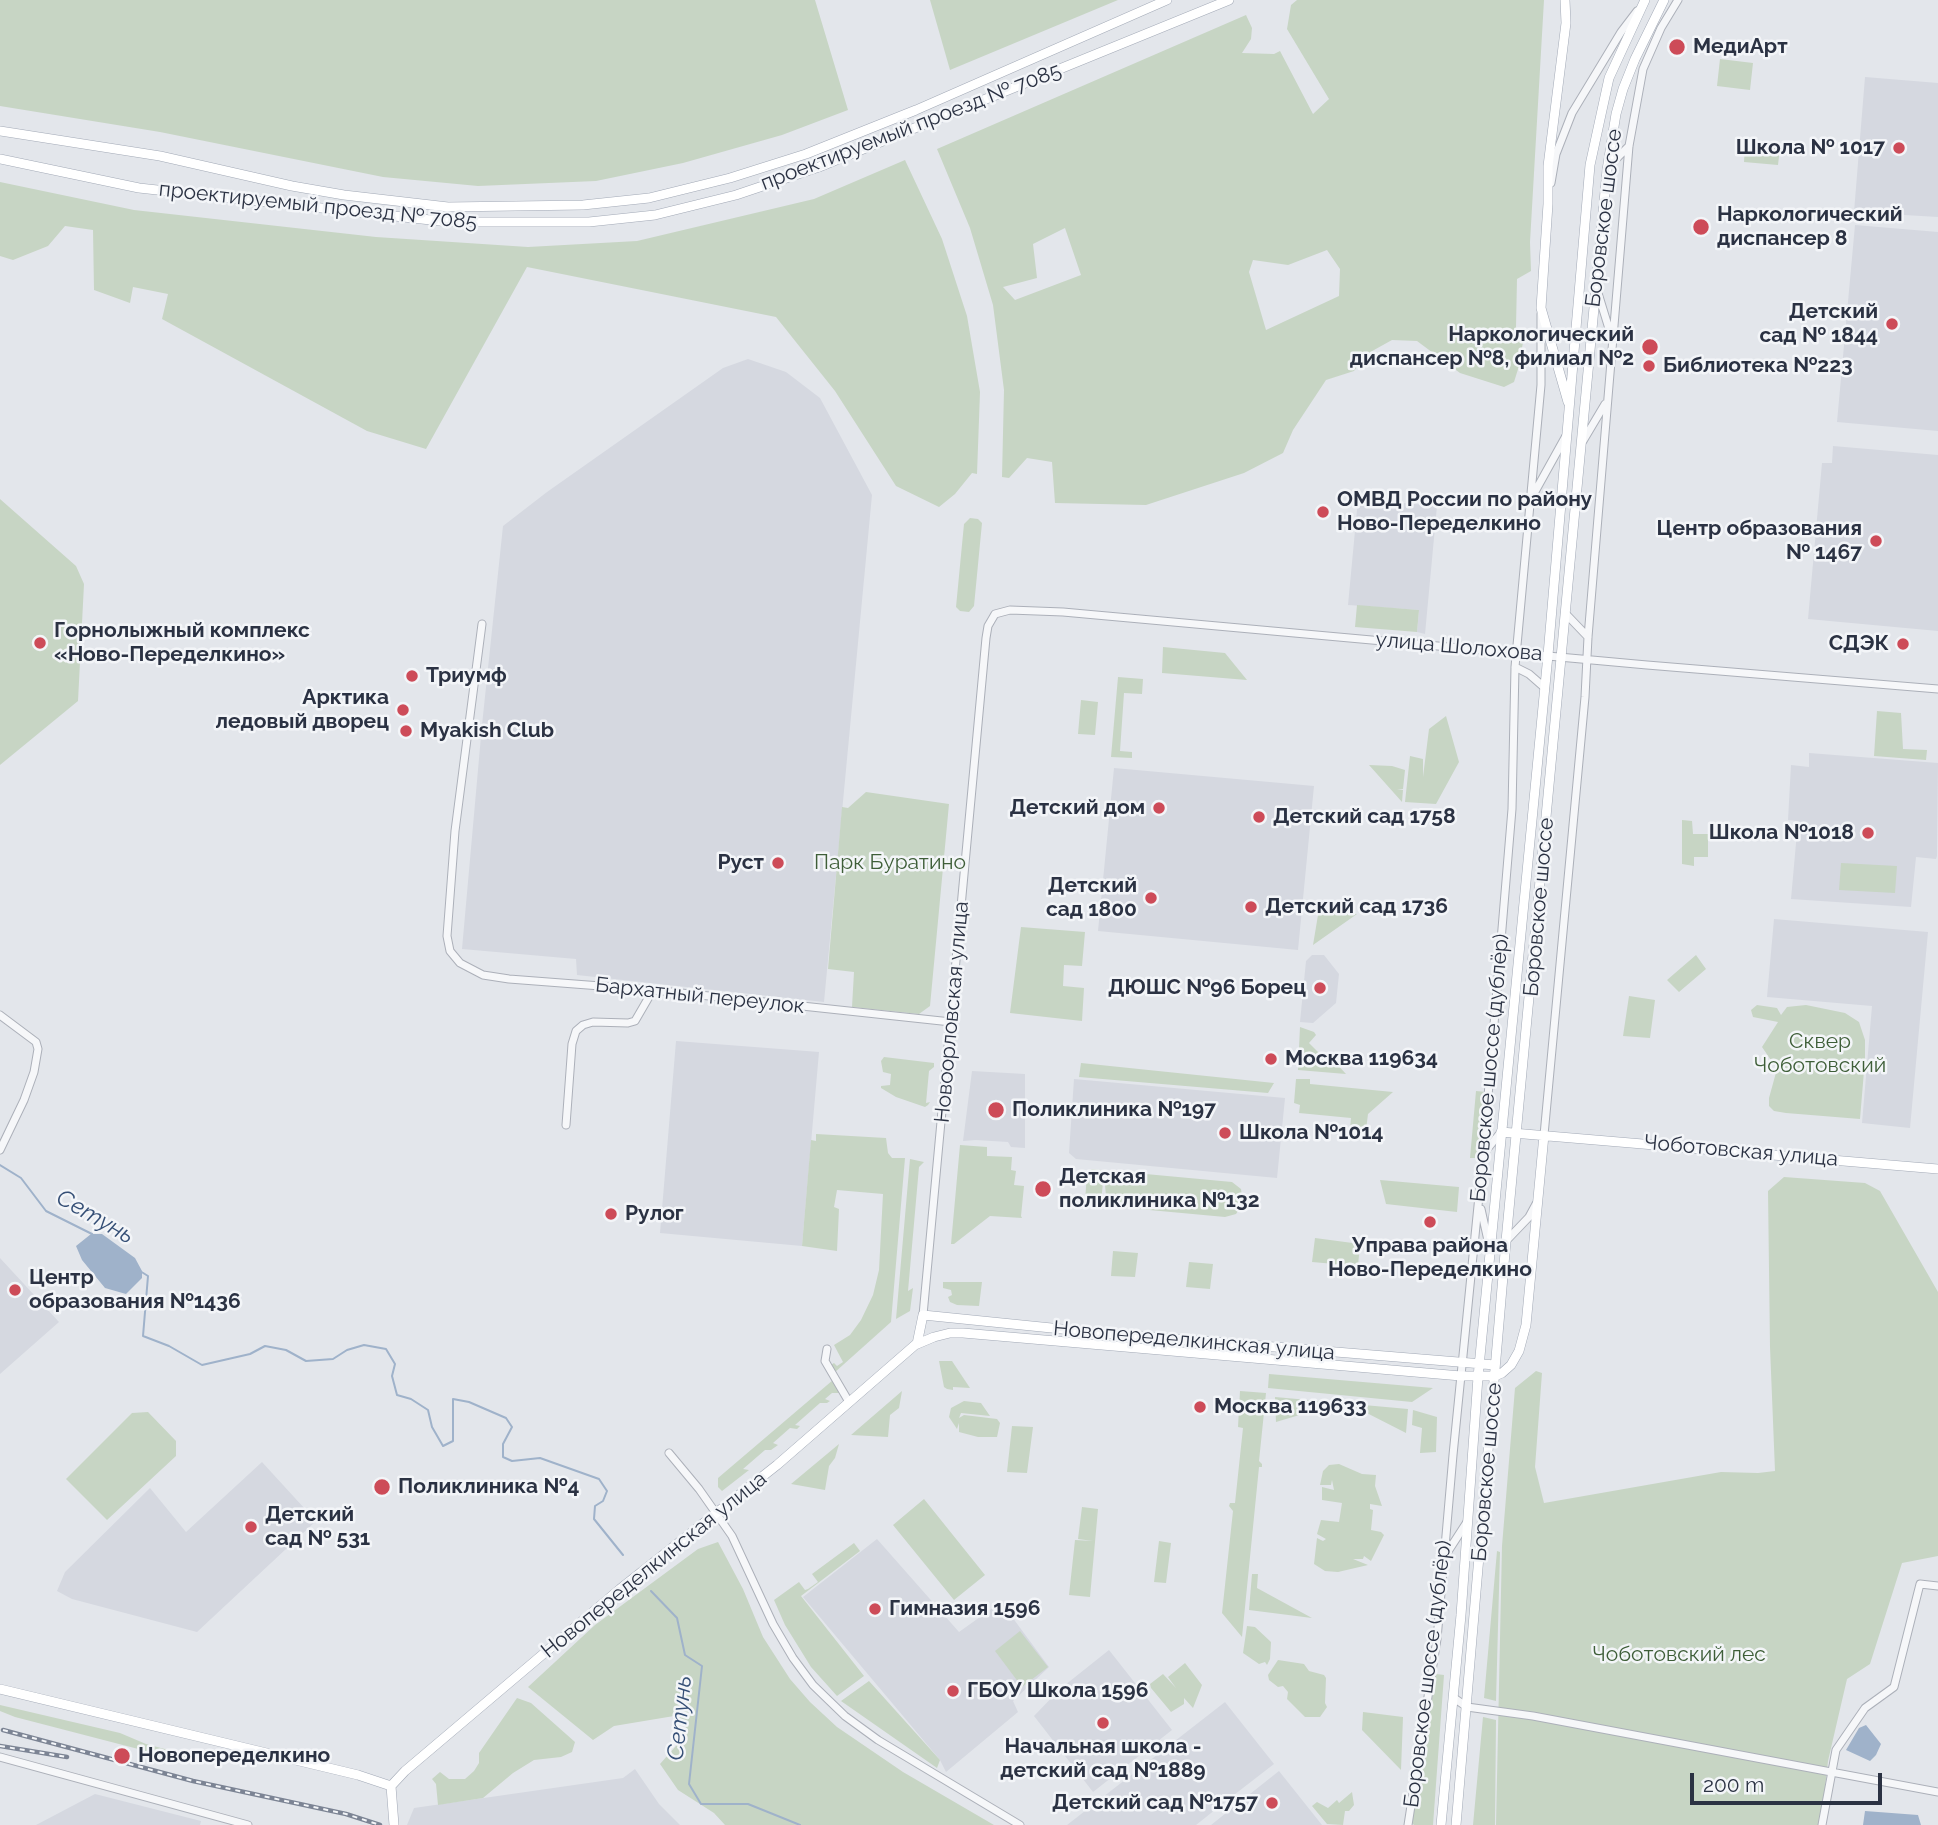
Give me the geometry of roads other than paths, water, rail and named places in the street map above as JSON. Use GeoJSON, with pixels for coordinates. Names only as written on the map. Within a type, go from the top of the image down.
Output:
{"type":"FeatureCollection","features":[{"type":"Feature","properties":{"kind":"main road","name":"проектируемый проезд № 7085"},"geometry":{"type":"LineString","coordinates":[[0,131],[160,156],[344,195],[448,207],[583,205],[649,198],[730,178],[806,154],[916,110],[1167,0]]}},
{"type":"Feature","properties":{"kind":"main road","name":"проектируемый проезд № 7085"},"geometry":{"type":"LineString","coordinates":[[0,159],[139,188],[449,222],[589,222],[655,215],[736,194],[819,167],[1229,0]]}},
{"type":"Feature","properties":{"kind":"main road"},"geometry":{"type":"LineString","coordinates":[[1565,0],[1566,23],[1548,166],[1541,309],[1570,414]]}},
{"type":"Feature","properties":{"kind":"main road","name":"Боровское шоссе"},"geometry":{"type":"LineString","coordinates":[[1456,1825],[1506,1241],[1607,170],[1623,89],[1664,0]]}},
{"type":"Feature","properties":{"kind":"main road","name":"Боровское шоссе"},"geometry":{"type":"LineString","coordinates":[[1441,1825],[1454,1698],[1479,1364],[1569,430],[1590,164],[1609,78],[1643,3]]}},
{"type":"Feature","properties":{"kind":"main road","name":"Чоботовская улица"},"geometry":{"type":"LineString","coordinates":[[1501,1132],[1938,1169]]}},
{"type":"Feature","properties":{"kind":"main road"},"geometry":{"type":"LineString","coordinates":[[1495,1376],[1511,1365],[1523,1338],[1544,1135]]}},
{"type":"Feature","properties":{"kind":"main road"},"geometry":{"type":"LineString","coordinates":[[917,1344],[923,1315]]}},
{"type":"Feature","properties":{"kind":"main road","name":"Новопеределкинская улица"},"geometry":{"type":"LineString","coordinates":[[923,1315],[1091,1332],[1496,1365]]}},
{"type":"Feature","properties":{"kind":"main road","name":"Новопеределкинская улица"},"geometry":{"type":"LineString","coordinates":[[391,1786],[405,1771],[589,1615],[716,1513],[917,1344],[950,1333],[963,1333],[1461,1376],[1495,1376]]}},
{"type":"Feature","properties":{"kind":"main road"},"geometry":{"type":"LineString","coordinates":[[0,1689],[358,1775],[391,1786],[394,1825]]}},
{"type":"Feature","properties":{"kind":"street"},"geometry":{"type":"LineString","coordinates":[[1544,1135],[1629,146],[1643,69],[1661,28],[1678,0]]}},
{"type":"Feature","properties":{"kind":"street"},"geometry":{"type":"LineString","coordinates":[[1548,204],[1556,154],[1572,113],[1621,32],[1643,3]]}},
{"type":"Feature","properties":{"kind":"street"},"geometry":{"type":"LineString","coordinates":[[1607,170],[1616,156],[1629,146]]}},
{"type":"Feature","properties":{"kind":"street"},"geometry":{"type":"LineString","coordinates":[[1596,285],[1612,342]]}},
{"type":"Feature","properties":{"kind":"street","name":"Боровское шоссе (дублёр)"},"geometry":{"type":"LineString","coordinates":[[1408,1825],[1436,1648],[1483,1156],[1512,809],[1514,667],[1541,385],[1541,309]]}},
{"type":"Feature","properties":{"kind":"street"},"geometry":{"type":"LineString","coordinates":[[1581,445],[1608,400]]}},
{"type":"Feature","properties":{"kind":"street"},"geometry":{"type":"LineString","coordinates":[[1530,501],[1569,430]]}},
{"type":"Feature","properties":{"kind":"street","name":"улица Шолохова"},"geometry":{"type":"LineString","coordinates":[[988,626],[995,614],[1010,610],[1063,612],[1938,689]]}},
{"type":"Feature","properties":{"kind":"street"},"geometry":{"type":"LineString","coordinates":[[1565,613],[1588,637]]}},
{"type":"Feature","properties":{"kind":"street","name":"Бархатный переулок"},"geometry":{"type":"LineString","coordinates":[[482,624],[454,843],[447,936],[454,957],[467,968],[492,977],[653,990],[951,1021]]}},
{"type":"Feature","properties":{"kind":"street","name":"Новоорловская улица"},"geometry":{"type":"LineString","coordinates":[[923,1315],[988,626]]}},
{"type":"Feature","properties":{"kind":"street"},"geometry":{"type":"LineString","coordinates":[[1514,667],[1529,674],[1545,688]]}},
{"type":"Feature","properties":{"kind":"street"},"geometry":{"type":"LineString","coordinates":[[566,1125],[572,1044],[576,1031],[593,1022],[635,1021],[653,990]]}},
{"type":"Feature","properties":{"kind":"street"},"geometry":{"type":"LineString","coordinates":[[0,1015],[36,1042],[38,1049],[34,1072],[24,1100],[0,1150]]}},
{"type":"Feature","properties":{"kind":"street"},"geometry":{"type":"LineString","coordinates":[[1483,1156],[1501,1132]]}},
{"type":"Feature","properties":{"kind":"street"},"geometry":{"type":"LineString","coordinates":[[1506,1241],[1529,1217],[1538,1199]]}},
{"type":"Feature","properties":{"kind":"street"},"geometry":{"type":"LineString","coordinates":[[1479,1201],[1491,1253]]}},
{"type":"Feature","properties":{"kind":"street"},"geometry":{"type":"LineString","coordinates":[[827,1349],[825,1361],[849,1402]]}},
{"type":"Feature","properties":{"kind":"street"},"geometry":{"type":"LineString","coordinates":[[669,1453],[732,1536],[773,1623],[793,1658],[822,1695],[878,1740],[1020,1825]]}},
{"type":"Feature","properties":{"kind":"street"},"geometry":{"type":"LineString","coordinates":[[1445,1558],[1467,1521]]}},
{"type":"Feature","properties":{"kind":"street"},"geometry":{"type":"LineString","coordinates":[[1822,1825],[1830,1770],[1842,1738],[1865,1709],[1894,1687],[1920,1584],[1938,1586]]}},
{"type":"Feature","properties":{"kind":"street"},"geometry":{"type":"LineString","coordinates":[[1454,1698],[1467,1707],[1546,1718],[1938,1792]]}},
{"type":"Feature","properties":{"kind":"street"},"geometry":{"type":"LineString","coordinates":[[0,1757],[248,1825]]}},
{"type":"Feature","properties":{"kind":"water"},"geometry":{"type":"Polygon","coordinates":[[[91,1234],[102,1234],[135,1258],[142,1271],[142,1278],[126,1294],[105,1288],[82,1260],[76,1246],[91,1234]]]}},
{"type":"Feature","properties":{"kind":"water"},"geometry":{"type":"Polygon","coordinates":[[[1866,1725],[1881,1744],[1870,1761],[1846,1750],[1859,1728],[1866,1725]]]}},
{"type":"Feature","properties":{"kind":"water"},"geometry":{"type":"Polygon","coordinates":[[[1865,1811],[1918,1815],[1921,1825],[1863,1825],[1865,1811]]]}},
{"type":"Feature","properties":{"kind":"waterway","name":"Сетунь"},"geometry":{"type":"LineString","coordinates":[[0,1165],[21,1178],[46,1211],[92,1234]]}},
{"type":"Feature","properties":{"kind":"waterway","name":"Сетунь"},"geometry":{"type":"LineString","coordinates":[[140,1271],[148,1276],[143,1336],[169,1346],[202,1365],[250,1354],[265,1346],[286,1350],[306,1361],[333,1359],[347,1350],[364,1345],[386,1349],[395,1364],[392,1376],[397,1395],[411,1399],[428,1410],[432,1427],[443,1446],[453,1441],[453,1399],[469,1402],[506,1418],[512,1427],[503,1444],[503,1457],[512,1461],[540,1458],[599,1479],[607,1491],[603,1501],[595,1506],[594,1519],[623,1555]]}},
{"type":"Feature","properties":{"kind":"waterway","name":"Сетунь"},"geometry":{"type":"LineString","coordinates":[[651,1591],[677,1618],[685,1655],[702,1666],[689,1784],[701,1804],[748,1804],[800,1825]]}},
{"type":"Feature","properties":{"kind":"railway"},"geometry":{"type":"LineString","coordinates":[[3,1730],[193,1781],[346,1814],[380,1825]]}},
{"type":"Feature","properties":{"kind":"railway"},"geometry":{"type":"LineString","coordinates":[[0,1746],[67,1757]]}},
{"type":"Feature","properties":{"kind":"place","name":"МедиАрт"},"geometry":{"type":"Point","coordinates":[1677,47]}},
{"type":"Feature","properties":{"kind":"place","name":"Школа № 1017"},"geometry":{"type":"Point","coordinates":[1899,148]}},
{"type":"Feature","properties":{"kind":"place","name":"Наркологический диспансер 8"},"geometry":{"type":"Point","coordinates":[1701,227]}},
{"type":"Feature","properties":{"kind":"place","name":"Детский сад № 1844"},"geometry":{"type":"Point","coordinates":[1892,324]}},
{"type":"Feature","properties":{"kind":"place","name":"Наркологический диспансер №8, филиал №2"},"geometry":{"type":"Point","coordinates":[1650,347]}},
{"type":"Feature","properties":{"kind":"place","name":"Библиотека №223"},"geometry":{"type":"Point","coordinates":[1649,366]}},
{"type":"Feature","properties":{"kind":"place","name":"ОМВД России по району Ново-Переделкино"},"geometry":{"type":"Point","coordinates":[1323,512]}},
{"type":"Feature","properties":{"kind":"place","name":"Центр образования № 1467"},"geometry":{"type":"Point","coordinates":[1876,541]}},
{"type":"Feature","properties":{"kind":"place","name":"Горнолыжный комплекс «Ново-Переделкино»"},"geometry":{"type":"Point","coordinates":[40,643]}},
{"type":"Feature","properties":{"kind":"place","name":"СДЭК"},"geometry":{"type":"Point","coordinates":[1903,644]}},
{"type":"Feature","properties":{"kind":"place","name":"Триумф"},"geometry":{"type":"Point","coordinates":[412,676]}},
{"type":"Feature","properties":{"kind":"place","name":"Арктика ледовый дворец"},"geometry":{"type":"Point","coordinates":[403,710]}},
{"type":"Feature","properties":{"kind":"place","name":"Myakish Club"},"geometry":{"type":"Point","coordinates":[406,731]}},
{"type":"Feature","properties":{"kind":"place","name":"Детский дом"},"geometry":{"type":"Point","coordinates":[1159,808]}},
{"type":"Feature","properties":{"kind":"place","name":"Детский сад 1758"},"geometry":{"type":"Point","coordinates":[1259,817]}},
{"type":"Feature","properties":{"kind":"place","name":"Школа №1018"},"geometry":{"type":"Point","coordinates":[1868,833]}},
{"type":"Feature","properties":{"kind":"place","name":"Руст"},"geometry":{"type":"Point","coordinates":[778,863]}},
{"type":"Feature","properties":{"kind":"place","name":"Детский сад 1800"},"geometry":{"type":"Point","coordinates":[1151,898]}},
{"type":"Feature","properties":{"kind":"place","name":"Детский сад 1736"},"geometry":{"type":"Point","coordinates":[1251,907]}},
{"type":"Feature","properties":{"kind":"place","name":"ДЮШС №96 Борец"},"geometry":{"type":"Point","coordinates":[1320,988]}},
{"type":"Feature","properties":{"kind":"place","name":"Москва 119634"},"geometry":{"type":"Point","coordinates":[1271,1059]}},
{"type":"Feature","properties":{"kind":"place","name":"Поликлиника №197"},"geometry":{"type":"Point","coordinates":[996,1110]}},
{"type":"Feature","properties":{"kind":"place","name":"Школа №1014"},"geometry":{"type":"Point","coordinates":[1225,1133]}},
{"type":"Feature","properties":{"kind":"place","name":"Детская поликлиника №132"},"geometry":{"type":"Point","coordinates":[1043,1189]}},
{"type":"Feature","properties":{"kind":"place","name":"Рулог"},"geometry":{"type":"Point","coordinates":[611,1214]}},
{"type":"Feature","properties":{"kind":"place","name":"Управа района Ново-Переделкино"},"geometry":{"type":"Point","coordinates":[1430,1222]}},
{"type":"Feature","properties":{"kind":"place","name":"Центр образования №1436"},"geometry":{"type":"Point","coordinates":[15,1290]}},
{"type":"Feature","properties":{"kind":"place","name":"Москва 119633"},"geometry":{"type":"Point","coordinates":[1200,1407]}},
{"type":"Feature","properties":{"kind":"place","name":"Поликлиника №4"},"geometry":{"type":"Point","coordinates":[382,1487]}},
{"type":"Feature","properties":{"kind":"place","name":"Детский сад № 531"},"geometry":{"type":"Point","coordinates":[251,1527]}},
{"type":"Feature","properties":{"kind":"place","name":"Гимназия 1596"},"geometry":{"type":"Point","coordinates":[875,1609]}},
{"type":"Feature","properties":{"kind":"place","name":"ГБОУ Школа 1596"},"geometry":{"type":"Point","coordinates":[953,1691]}},
{"type":"Feature","properties":{"kind":"place","name":"Начальная школа - детский сад №1889"},"geometry":{"type":"Point","coordinates":[1103,1723]}},
{"type":"Feature","properties":{"kind":"place","name":"Новопеределкино"},"geometry":{"type":"Point","coordinates":[122,1756]}},
{"type":"Feature","properties":{"kind":"place","name":"Детский сад №1757"},"geometry":{"type":"Point","coordinates":[1272,1803]}},
{"type":"Feature","properties":{"kind":"park label","name":"Парк Буратино"},"geometry":{"type":"Point","coordinates":[890,863]}},
{"type":"Feature","properties":{"kind":"park label","name":"Сквер Чоботовский"},"geometry":{"type":"Point","coordinates":[1820,1054]}},
{"type":"Feature","properties":{"kind":"park label","name":"Чоботовский лес"},"geometry":{"type":"Point","coordinates":[1679,1655]}}]}
